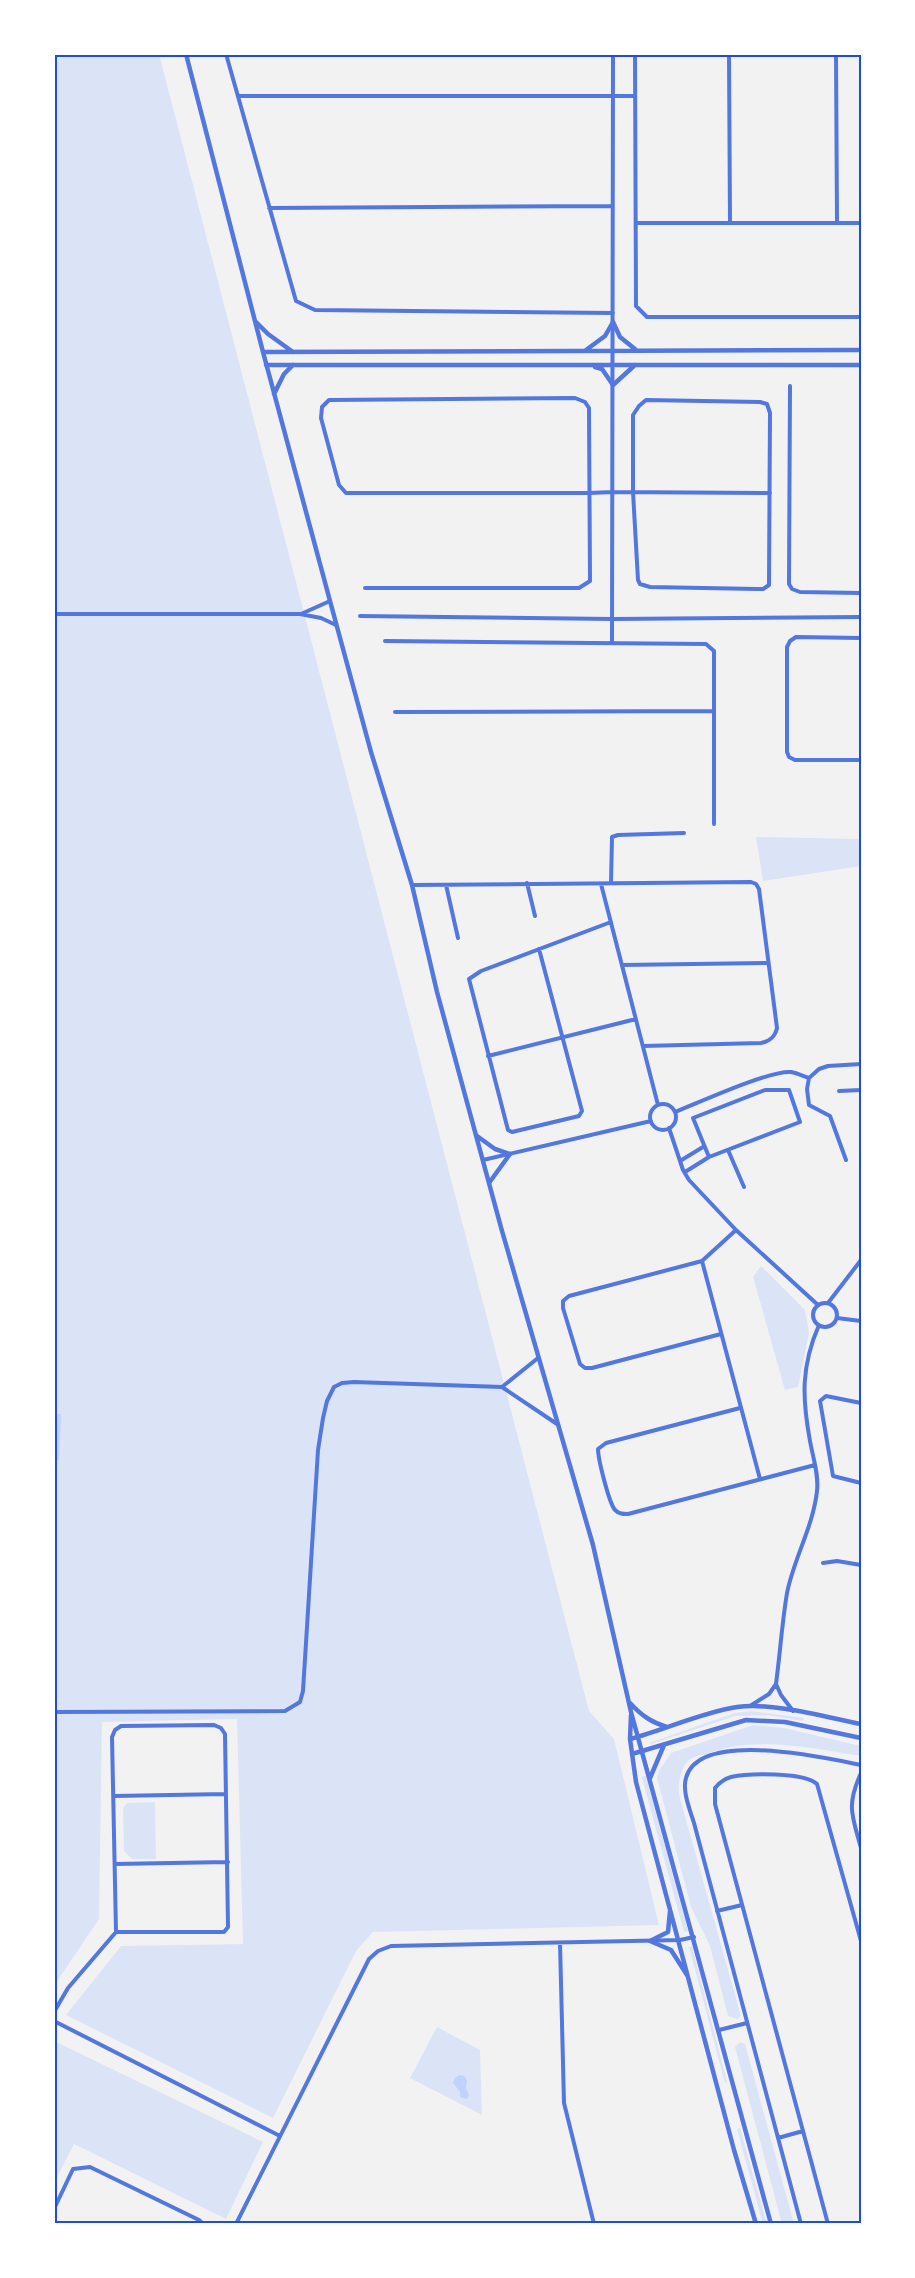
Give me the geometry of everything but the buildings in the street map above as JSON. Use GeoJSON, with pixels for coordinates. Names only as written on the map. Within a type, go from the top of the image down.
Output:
{"type":"FeatureCollection","features":[{"type":"Feature","properties":{"kind":"street"},"geometry":{"type":"LineString","coordinates":[[186,54],[262,352],[371,752],[412,885],[437,992],[489,1183],[595,1551],[630,1703],[630,1739],[636,1782],[680,1940],[734,2150],[756,2224]]}},
{"type":"Feature","properties":{"kind":"street"},"geometry":{"type":"LineString","coordinates":[[226,54],[296,301],[315,310],[613,313]]}},
{"type":"Feature","properties":{"kind":"street"},"geometry":{"type":"LineString","coordinates":[[612,643],[613,54]]}},
{"type":"Feature","properties":{"kind":"street"},"geometry":{"type":"LineString","coordinates":[[635,54],[636,306],[647,317],[861,316]]}},
{"type":"Feature","properties":{"kind":"street"},"geometry":{"type":"LineString","coordinates":[[729,54],[730,223]]}},
{"type":"Feature","properties":{"kind":"street"},"geometry":{"type":"LineString","coordinates":[[836,54],[837,223]]}},
{"type":"Feature","properties":{"kind":"street"},"geometry":{"type":"LineString","coordinates":[[237,96],[635,96]]}},
{"type":"Feature","properties":{"kind":"street"},"geometry":{"type":"LineString","coordinates":[[268,208],[613,206]]}},
{"type":"Feature","properties":{"kind":"street"},"geometry":{"type":"LineString","coordinates":[[636,223],[861,223]]}},
{"type":"Feature","properties":{"kind":"street"},"geometry":{"type":"LineString","coordinates":[[254,320],[268,334],[293,352]]}},
{"type":"Feature","properties":{"kind":"street"},"geometry":{"type":"LineString","coordinates":[[613,322],[620,336],[636,350]]}},
{"type":"Feature","properties":{"kind":"street"},"geometry":{"type":"LineString","coordinates":[[586,350],[605,336],[613,322]]}},
{"type":"Feature","properties":{"kind":"street"},"geometry":{"type":"LineString","coordinates":[[262,352],[861,350]]}},
{"type":"Feature","properties":{"kind":"street"},"geometry":{"type":"LineString","coordinates":[[266,365],[861,365]]}},
{"type":"Feature","properties":{"kind":"street"},"geometry":{"type":"LineString","coordinates":[[274,394],[284,374],[293,365]]}},
{"type":"Feature","properties":{"kind":"street"},"geometry":{"type":"LineString","coordinates":[[587,365],[602,369],[613,385]]}},
{"type":"Feature","properties":{"kind":"street"},"geometry":{"type":"LineString","coordinates":[[613,385],[635,365]]}},
{"type":"Feature","properties":{"kind":"street"},"geometry":{"type":"LineString","coordinates":[[790,386],[789,584],[792,589],[800,592],[861,593]]}},
{"type":"Feature","properties":{"kind":"street"},"geometry":{"type":"LineString","coordinates":[[365,588],[579,588],[590,581],[589,493],[589,408],[581,399],[330,400],[322,407],[321,418],[343,491],[350,493],[589,493],[613,492],[770,493]]}},
{"type":"Feature","properties":{"kind":"street"},"geometry":{"type":"LineString","coordinates":[[646,400],[767,404],[770,413],[769,585],[758,589],[650,587],[640,584],[633,492],[633,415],[646,400]]}},
{"type":"Feature","properties":{"kind":"street"},"geometry":{"type":"LineString","coordinates":[[300,614],[330,601]]}},
{"type":"Feature","properties":{"kind":"street"},"geometry":{"type":"LineString","coordinates":[[54,614],[300,614],[321,618],[337,625]]}},
{"type":"Feature","properties":{"kind":"street"},"geometry":{"type":"LineString","coordinates":[[360,616],[613,619],[861,617]]}},
{"type":"Feature","properties":{"kind":"street"},"geometry":{"type":"LineString","coordinates":[[861,638],[796,637],[787,647],[787,752],[789,757],[795,760],[861,760]]}},
{"type":"Feature","properties":{"kind":"street"},"geometry":{"type":"LineString","coordinates":[[385,640],[706,644],[714,651],[714,824]]}},
{"type":"Feature","properties":{"kind":"street"},"geometry":{"type":"LineString","coordinates":[[395,712],[714,711]]}},
{"type":"Feature","properties":{"kind":"street"},"geometry":{"type":"LineString","coordinates":[[611,884],[612,837],[684,833]]}},
{"type":"Feature","properties":{"kind":"street"},"geometry":{"type":"LineString","coordinates":[[412,885],[754,883],[759,889],[777,1028],[771,1040],[760,1043],[643,1046]]}},
{"type":"Feature","properties":{"kind":"street"},"geometry":{"type":"LineString","coordinates":[[527,884],[534,916]]}},
{"type":"Feature","properties":{"kind":"street"},"geometry":{"type":"LineString","coordinates":[[602,884],[658,1105]]}},
{"type":"Feature","properties":{"kind":"street"},"geometry":{"type":"LineString","coordinates":[[446,885],[459,938]]}},
{"type":"Feature","properties":{"kind":"street"},"geometry":{"type":"LineString","coordinates":[[539,949],[582,1111],[579,1116],[516,1133],[508,1130],[469,980],[473,974],[539,949],[611,922]]}},
{"type":"Feature","properties":{"kind":"street"},"geometry":{"type":"LineString","coordinates":[[622,965],[768,963]]}},
{"type":"Feature","properties":{"kind":"street"},"geometry":{"type":"LineString","coordinates":[[488,1056],[636,1019]]}},
{"type":"Feature","properties":{"kind":"street"},"geometry":{"type":"LineString","coordinates":[[846,1160],[830,1116],[809,1105],[807,1089],[809,1078],[823,1067],[861,1064]]}},
{"type":"Feature","properties":{"kind":"street"},"geometry":{"type":"LineString","coordinates":[[675,1112],[762,1078],[792,1072],[809,1078]]}},
{"type":"Feature","properties":{"kind":"street"},"geometry":{"type":"LineString","coordinates":[[685,1172],[709,1157],[800,1122],[789,1090],[765,1090],[693,1118],[709,1157]]}},
{"type":"Feature","properties":{"kind":"street"},"geometry":{"type":"LineString","coordinates":[[839,1091],[861,1090]]}},
{"type":"Feature","properties":{"kind":"street"},"geometry":{"type":"LineString","coordinates":[[658,1105],[666,1105],[675,1112]]}},
{"type":"Feature","properties":{"kind":"street"},"geometry":{"type":"LineString","coordinates":[[658,1105],[651,1114],[651,1121],[656,1128],[669,1128],[675,1123],[675,1112]]}},
{"type":"Feature","properties":{"kind":"street"},"geometry":{"type":"LineString","coordinates":[[483,1160],[651,1121]]}},
{"type":"Feature","properties":{"kind":"street"},"geometry":{"type":"LineString","coordinates":[[669,1128],[685,1172],[736,1230],[818,1305]]}},
{"type":"Feature","properties":{"kind":"street"},"geometry":{"type":"LineString","coordinates":[[477,1136],[495,1149],[510,1154]]}},
{"type":"Feature","properties":{"kind":"street"},"geometry":{"type":"LineString","coordinates":[[680,1161],[704,1147]]}},
{"type":"Feature","properties":{"kind":"street"},"geometry":{"type":"LineString","coordinates":[[728,1150],[744,1187]]}},
{"type":"Feature","properties":{"kind":"street"},"geometry":{"type":"LineString","coordinates":[[489,1183],[510,1154]]}},
{"type":"Feature","properties":{"kind":"street"},"geometry":{"type":"LineString","coordinates":[[721,1334],[585,1368],[580,1364],[563,1308],[563,1301],[569,1296],[702,1261],[736,1230]]}},
{"type":"Feature","properties":{"kind":"street"},"geometry":{"type":"LineString","coordinates":[[828,1303],[861,1260]]}},
{"type":"Feature","properties":{"kind":"street"},"geometry":{"type":"LineString","coordinates":[[702,1261],[760,1479]]}},
{"type":"Feature","properties":{"kind":"street"},"geometry":{"type":"LineString","coordinates":[[828,1303],[835,1307],[837,1318],[830,1326],[819,1325],[813,1314],[818,1305],[828,1303]]}},
{"type":"Feature","properties":{"kind":"street"},"geometry":{"type":"LineString","coordinates":[[837,1318],[861,1322]]}},
{"type":"Feature","properties":{"kind":"street"},"geometry":{"type":"LineString","coordinates":[[750,1706],[769,1694],[776,1684],[788,1592],[817,1494],[803,1390],[807,1362],[819,1325]]}},
{"type":"Feature","properties":{"kind":"street"},"geometry":{"type":"LineString","coordinates":[[502,1386],[538,1358]]}},
{"type":"Feature","properties":{"kind":"street"},"geometry":{"type":"LineString","coordinates":[[54,1712],[285,1711],[300,1702],[303,1691],[318,1450],[330,1393],[342,1383],[502,1386],[558,1424]]}},
{"type":"Feature","properties":{"kind":"street"},"geometry":{"type":"LineString","coordinates":[[861,1403],[826,1396],[820,1401],[834,1478],[861,1483]]}},
{"type":"Feature","properties":{"kind":"street"},"geometry":{"type":"LineString","coordinates":[[740,1408],[606,1443],[598,1449],[613,1508],[624,1514],[814,1465]]}},
{"type":"Feature","properties":{"kind":"street"},"geometry":{"type":"LineString","coordinates":[[823,1563],[837,1561],[861,1565]]}},
{"type":"Feature","properties":{"kind":"street"},"geometry":{"type":"LineString","coordinates":[[776,1684],[793,1711]]}},
{"type":"Feature","properties":{"kind":"street"},"geometry":{"type":"LineString","coordinates":[[630,1703],[652,1723],[669,1727]]}},
{"type":"Feature","properties":{"kind":"street"},"geometry":{"type":"LineString","coordinates":[[630,1739],[724,1710],[750,1706],[793,1711],[861,1724]]}},
{"type":"Feature","properties":{"kind":"street"},"geometry":{"type":"LineString","coordinates":[[631,1712],[644,1751],[771,2224]]}},
{"type":"Feature","properties":{"kind":"street"},"geometry":{"type":"LineString","coordinates":[[632,1754],[746,1720],[785,1722],[861,1738]]}},
{"type":"Feature","properties":{"kind":"street"},"geometry":{"type":"LineString","coordinates":[[54,2012],[68,1988],[116,1932],[112,1737],[115,1730],[121,1726],[214,1725],[221,1728],[225,1734],[229,1923],[227,1930],[220,1932],[116,1932]]}},
{"type":"Feature","properties":{"kind":"street"},"geometry":{"type":"LineString","coordinates":[[650,1779],[664,1745]]}},
{"type":"Feature","properties":{"kind":"street"},"geometry":{"type":"LineString","coordinates":[[801,2224],[685,1788],[686,1777],[697,1763],[708,1756],[747,1750],[801,1753],[861,1765]]}},
{"type":"Feature","properties":{"kind":"street"},"geometry":{"type":"LineString","coordinates":[[861,1773],[853,1790],[850,1808],[861,1848]]}},
{"type":"Feature","properties":{"kind":"street"},"geometry":{"type":"LineString","coordinates":[[828,2224],[715,1804],[715,1788],[720,1782],[731,1777],[759,1775],[813,1780],[817,1784],[861,1941]]}},
{"type":"Feature","properties":{"kind":"street"},"geometry":{"type":"LineString","coordinates":[[114,1796],[226,1794]]}},
{"type":"Feature","properties":{"kind":"street"},"geometry":{"type":"LineString","coordinates":[[115,1864],[228,1862]]}},
{"type":"Feature","properties":{"kind":"street"},"geometry":{"type":"LineString","coordinates":[[717,1911],[742,1905]]}},
{"type":"Feature","properties":{"kind":"street"},"geometry":{"type":"LineString","coordinates":[[650,1941],[668,1932],[671,1908]]}},
{"type":"Feature","properties":{"kind":"street"},"geometry":{"type":"LineString","coordinates":[[236,2224],[369,1959],[378,1951],[391,1946],[650,1941],[694,1937]]}},
{"type":"Feature","properties":{"kind":"street"},"geometry":{"type":"LineString","coordinates":[[650,1941],[671,1950],[690,1980]]}},
{"type":"Feature","properties":{"kind":"street"},"geometry":{"type":"LineString","coordinates":[[561,1943],[564,2103],[594,2224]]}},
{"type":"Feature","properties":{"kind":"street"},"geometry":{"type":"LineString","coordinates":[[54,2021],[280,2136]]}},
{"type":"Feature","properties":{"kind":"street"},"geometry":{"type":"LineString","coordinates":[[719,2030],[747,2023]]}},
{"type":"Feature","properties":{"kind":"street"},"geometry":{"type":"LineString","coordinates":[[778,2138],[803,2132]]}},
{"type":"Feature","properties":{"kind":"street"},"geometry":{"type":"LineString","coordinates":[[54,2209],[74,2169],[90,2167],[203,2224]]}},
{"type":"Feature","properties":{"kind":"shaded area"},"geometry":{"type":"Polygon","coordinates":[[[54,54],[159,54],[589,1711],[614,1739],[659,1925],[373,1932],[356,1951],[273,2118],[66,2015],[121,1946],[243,1944],[237,1719],[102,1722],[99,1919],[54,1986],[54,54]]]}},
{"type":"Feature","properties":{"kind":"shaded area"},"geometry":{"type":"Polygon","coordinates":[[[756,837],[861,839],[861,866],[763,881],[756,837]]]}},
{"type":"Feature","properties":{"kind":"shaded area"},"geometry":{"type":"Polygon","coordinates":[[[761,1266],[805,1310],[809,1333],[798,1387],[785,1390],[753,1277],[761,1266]]]}},
{"type":"Feature","properties":{"kind":"shaded area"},"geometry":{"type":"Polygon","coordinates":[[[751,1711],[804,1718],[803,1721],[767,1715],[735,1716],[649,1743],[735,1713],[751,1711]]]}},
{"type":"Feature","properties":{"kind":"shaded area"},"geometry":{"type":"Polygon","coordinates":[[[753,1725],[784,1728],[861,1746],[861,1756],[784,1745],[744,1745],[695,1757],[689,1760],[684,1767],[679,1781],[679,1795],[741,2016],[737,2019],[728,2016],[710,1946],[691,1907],[657,1778],[671,1753],[753,1725]]]}},
{"type":"Feature","properties":{"kind":"shaded area"},"geometry":{"type":"Polygon","coordinates":[[[643,1776],[646,1776],[688,1931],[684,1932],[643,1776]]]}},
{"type":"Feature","properties":{"kind":"shaded area"},"geometry":{"type":"Polygon","coordinates":[[[155,1802],[156,1859],[132,1859],[124,1851],[123,1808],[127,1803],[155,1802]]]}},
{"type":"Feature","properties":{"kind":"shaded area"},"geometry":{"type":"Polygon","coordinates":[[[692,1946],[727,2082],[725,2083],[689,1947],[692,1946]]]}},
{"type":"Feature","properties":{"kind":"shaded area"},"geometry":{"type":"Polygon","coordinates":[[[437,2027],[480,2050],[482,2115],[410,2078],[437,2027]]]}},
{"type":"Feature","properties":{"kind":"shaded area"},"geometry":{"type":"Polygon","coordinates":[[[54,2041],[263,2142],[226,2219],[74,2144],[54,2183],[54,2041]]]}},
{"type":"Feature","properties":{"kind":"shaded area"},"geometry":{"type":"Polygon","coordinates":[[[740,2042],[745,2044],[794,2224],[782,2224],[735,2047],[740,2042]]]}},
{"type":"Feature","properties":{"kind":"shaded area"},"geometry":{"type":"Polygon","coordinates":[[[740,2128],[767,2224],[763,2224],[737,2129],[740,2128]]]}},
{"type":"Feature","properties":{"kind":"water"},"geometry":{"type":"Polygon","coordinates":[[[54,1414],[61,1414],[59,1460],[54,1460],[54,1414]]]}},
{"type":"Feature","properties":{"kind":"water"},"geometry":{"type":"Polygon","coordinates":[[[459,2075],[464,2076],[467,2080],[466,2088],[469,2095],[467,2099],[460,2097],[460,2092],[453,2083],[459,2075]]]}}]}
